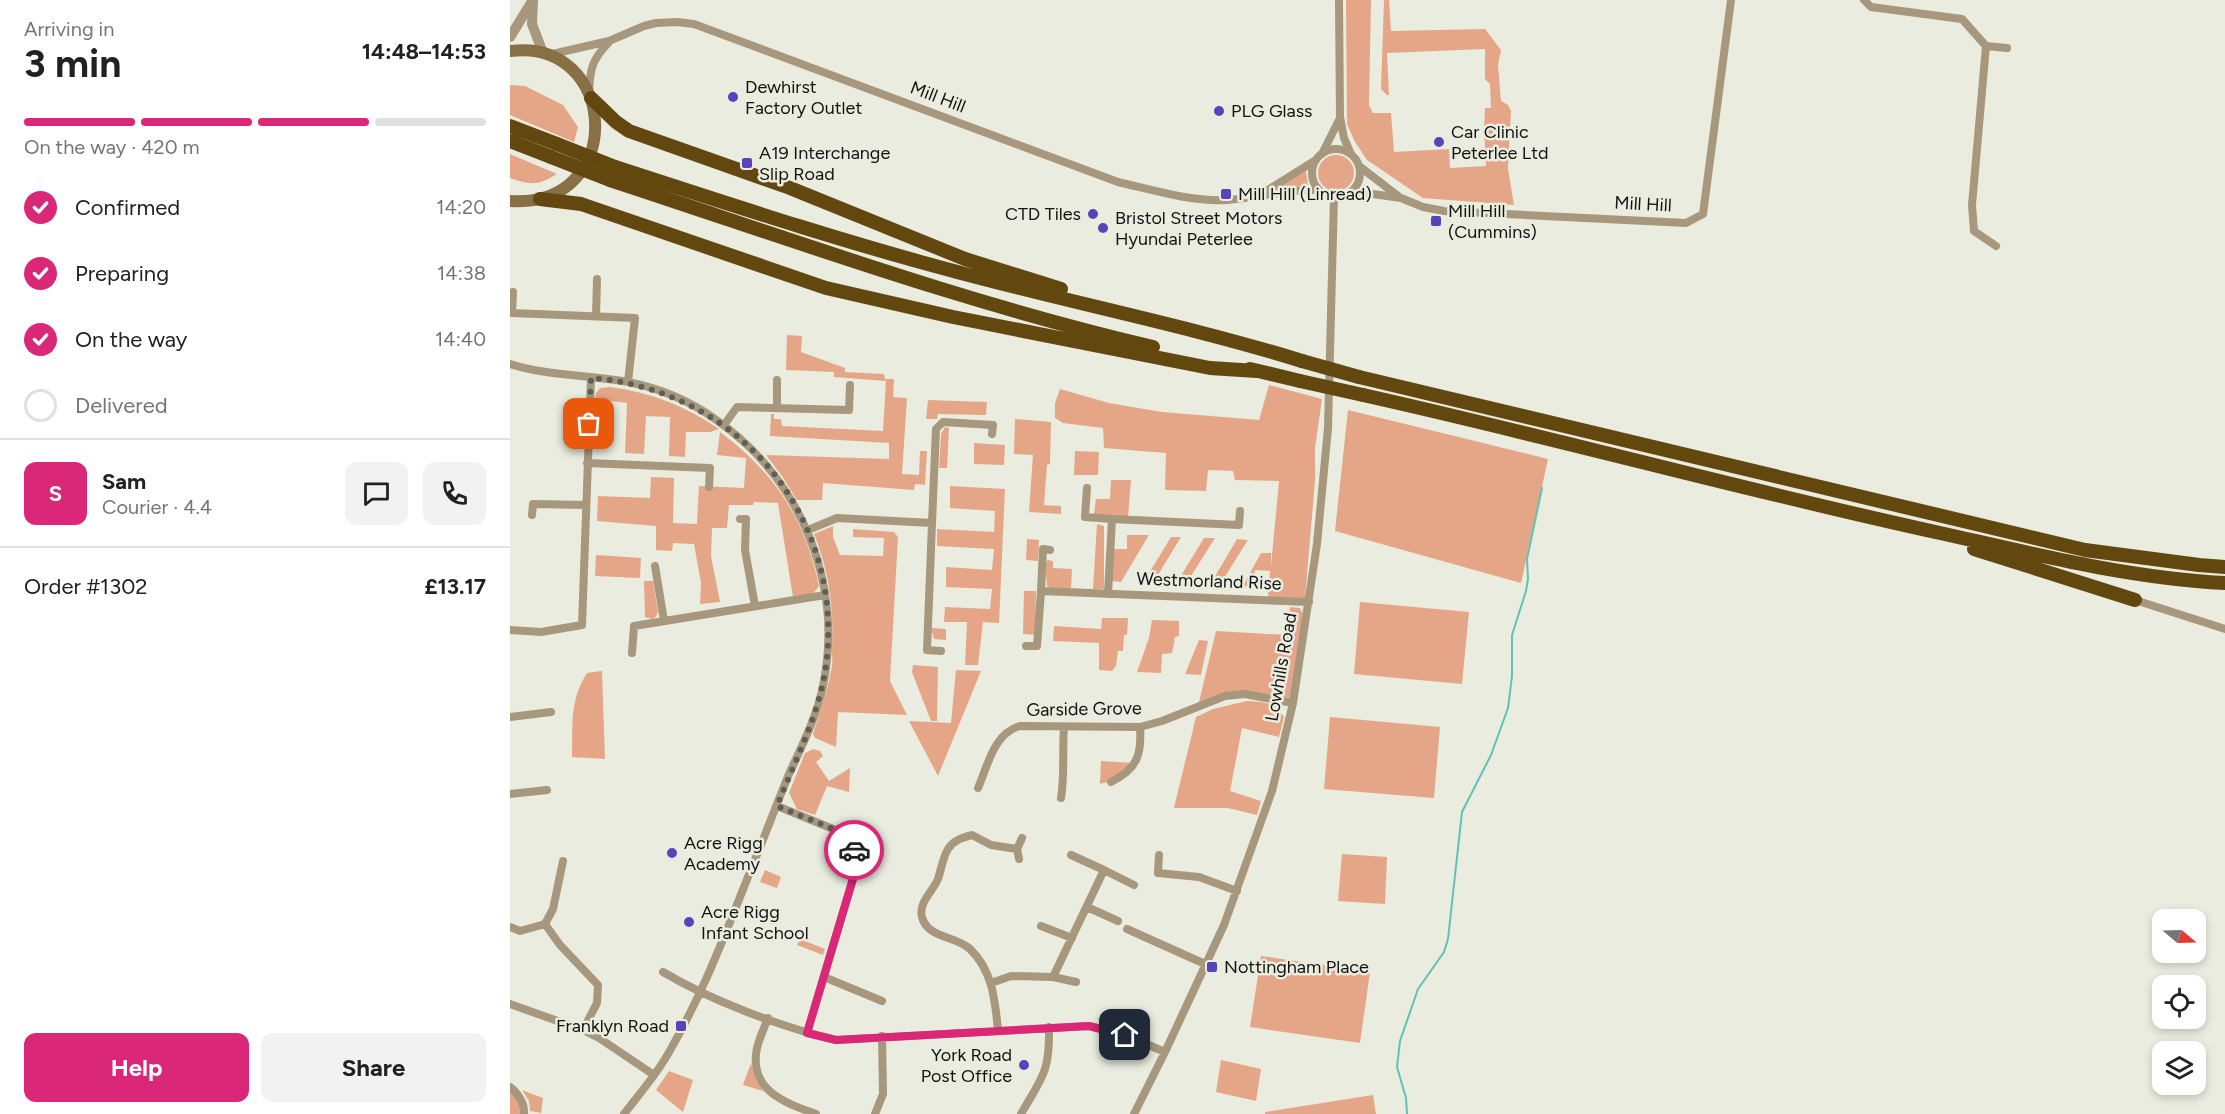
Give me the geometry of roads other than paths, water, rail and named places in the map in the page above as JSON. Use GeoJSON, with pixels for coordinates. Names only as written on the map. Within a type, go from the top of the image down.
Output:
{"type":"FeatureCollection","features":[{"type":"Feature","properties":{"kind":"highway"},"geometry":{"type":"LineString","coordinates":[[590,96],[616,122],[639,135],[790,188],[965,259],[1123,306],[1163,322]]}},
{"type":"Feature","properties":{"kind":"highway"},"geometry":{"type":"LineString","coordinates":[[510,126],[615,166],[877,250],[1163,322],[1359,377],[2085,550],[2177,563],[2225,567]]}},
{"type":"Feature","properties":{"kind":"highway"},"geometry":{"type":"LineString","coordinates":[[510,141],[610,180],[860,264],[1028,315],[1120,339],[1488,423],[1882,520],[2114,570],[2225,583]]}},
{"type":"Feature","properties":{"kind":"highway"},"geometry":{"type":"LineString","coordinates":[[540,199],[581,204],[826,288],[887,303],[1210,368],[1257,371]]}},
{"type":"Feature","properties":{"kind":"highway"},"geometry":{"type":"LineString","coordinates":[[1882,520],[2135,600]]}},
{"type":"Feature","properties":{"kind":"main road"},"geometry":{"type":"LineString","coordinates":[[510,51],[527,50],[545,54],[571,69],[590,96],[596,127],[590,157],[570,183],[558,192],[510,209]]}},
{"type":"Feature","properties":{"kind":"main road"},"geometry":{"type":"LineString","coordinates":[[510,201],[525,202]]}},
{"type":"Feature","properties":{"kind":"street"},"geometry":{"type":"LineString","coordinates":[[510,37],[533,0],[532,24],[545,54]]}},
{"type":"Feature","properties":{"kind":"street"},"geometry":{"type":"LineString","coordinates":[[1339,0],[1340,117],[1344,138],[1359,166],[1359,181],[1352,191],[1334,197],[1319,190],[1312,176],[1319,157],[1340,117]]}},
{"type":"Feature","properties":{"kind":"street","name":"Mill Hill"},"geometry":{"type":"LineString","coordinates":[[1352,191],[1401,198],[1423,207],[1444,211],[1686,223],[1703,214],[1731,0]]}},
{"type":"Feature","properties":{"kind":"street"},"geometry":{"type":"LineString","coordinates":[[1864,0],[1871,7],[1962,19],[1986,46],[2007,48]]}},
{"type":"Feature","properties":{"kind":"street","name":"Mill Hill"},"geometry":{"type":"LineString","coordinates":[[545,54],[609,41],[656,23],[694,24],[1119,182],[1186,196],[1225,200],[1260,194],[1319,190]]}},
{"type":"Feature","properties":{"kind":"street"},"geometry":{"type":"LineString","coordinates":[[590,96],[590,72],[594,60],[609,41]]}},
{"type":"Feature","properties":{"kind":"street"},"geometry":{"type":"LineString","coordinates":[[1986,46],[1972,205],[1974,231],[1996,246]]}},
{"type":"Feature","properties":{"kind":"street"},"geometry":{"type":"LineString","coordinates":[[1319,157],[1338,149],[1351,154]]}},
{"type":"Feature","properties":{"kind":"street","name":"Mill Hill"},"geometry":{"type":"LineString","coordinates":[[1260,194],[1319,157]]}},
{"type":"Feature","properties":{"kind":"street","name":"Mill Hill"},"geometry":{"type":"LineString","coordinates":[[1359,166],[1401,198]]}},
{"type":"Feature","properties":{"kind":"street","name":"Lowhills Road"},"geometry":{"type":"LineString","coordinates":[[1134,1114],[1224,925],[1272,791],[1293,703],[1310,602],[1328,428],[1334,197]]}},
{"type":"Feature","properties":{"kind":"street"},"geometry":{"type":"LineString","coordinates":[[596,316],[597,279]]}},
{"type":"Feature","properties":{"kind":"street"},"geometry":{"type":"LineString","coordinates":[[513,292],[512,313],[635,318],[628,382]]}},
{"type":"Feature","properties":{"kind":"street"},"geometry":{"type":"LineString","coordinates":[[510,364],[553,374],[628,382],[679,399],[724,425],[767,465],[789,496],[808,530],[820,566],[825,595],[828,632],[823,688],[804,741],[701,992],[673,1047],[624,1114]]}},
{"type":"Feature","properties":{"kind":"street"},"geometry":{"type":"LineString","coordinates":[[510,630],[541,632],[582,625],[591,378]]}},
{"type":"Feature","properties":{"kind":"street"},"geometry":{"type":"LineString","coordinates":[[777,380],[777,408]]}},
{"type":"Feature","properties":{"kind":"street"},"geometry":{"type":"LineString","coordinates":[[724,425],[737,407],[849,410],[850,385]]}},
{"type":"Feature","properties":{"kind":"street"},"geometry":{"type":"LineString","coordinates":[[941,651],[927,650],[936,429],[943,423],[993,425],[992,434]]}},
{"type":"Feature","properties":{"kind":"street"},"geometry":{"type":"LineString","coordinates":[[587,463],[710,468],[709,487]]}},
{"type":"Feature","properties":{"kind":"street"},"geometry":{"type":"LineString","coordinates":[[1087,488],[1085,517],[1239,525],[1240,511]]}},
{"type":"Feature","properties":{"kind":"street"},"geometry":{"type":"LineString","coordinates":[[532,515],[533,504],[586,505]]}},
{"type":"Feature","properties":{"kind":"street"},"geometry":{"type":"LineString","coordinates":[[808,530],[837,518],[932,523]]}},
{"type":"Feature","properties":{"kind":"street"},"geometry":{"type":"LineString","coordinates":[[740,519],[746,519],[745,550],[754,606]]}},
{"type":"Feature","properties":{"kind":"street"},"geometry":{"type":"LineString","coordinates":[[1108,594],[1112,519]]}},
{"type":"Feature","properties":{"kind":"street"},"geometry":{"type":"LineString","coordinates":[[1026,646],[1037,646],[1043,549],[1050,549]]}},
{"type":"Feature","properties":{"kind":"street"},"geometry":{"type":"LineString","coordinates":[[655,566],[664,621]]}},
{"type":"Feature","properties":{"kind":"street","name":"Westmorland Rise"},"geometry":{"type":"LineString","coordinates":[[1041,591],[1310,602]]}},
{"type":"Feature","properties":{"kind":"street"},"geometry":{"type":"LineString","coordinates":[[632,653],[634,626],[825,595]]}},
{"type":"Feature","properties":{"kind":"street"},"geometry":{"type":"LineString","coordinates":[[2135,600],[2225,629]]}},
{"type":"Feature","properties":{"kind":"street","name":"Garside Grove"},"geometry":{"type":"LineString","coordinates":[[978,788],[1000,738],[1009,729],[1020,726],[1140,727],[1162,721],[1225,696],[1245,694],[1293,703]]}},
{"type":"Feature","properties":{"kind":"street"},"geometry":{"type":"LineString","coordinates":[[510,717],[550,712]]}},
{"type":"Feature","properties":{"kind":"street"},"geometry":{"type":"LineString","coordinates":[[1061,798],[1064,780],[1062,755],[1064,727]]}},
{"type":"Feature","properties":{"kind":"street"},"geometry":{"type":"LineString","coordinates":[[1111,782],[1126,774],[1137,760],[1141,744],[1140,727]]}},
{"type":"Feature","properties":{"kind":"street"},"geometry":{"type":"LineString","coordinates":[[510,794],[547,790]]}},
{"type":"Feature","properties":{"kind":"street"},"geometry":{"type":"LineString","coordinates":[[777,806],[843,833],[852,843],[857,858],[855,872],[807,1033]]}},
{"type":"Feature","properties":{"kind":"street"},"geometry":{"type":"LineString","coordinates":[[998,1030],[991,983],[977,957],[969,947],[928,928],[921,915],[923,903],[937,882],[948,849],[958,839],[972,835],[991,845],[1017,849]]}},
{"type":"Feature","properties":{"kind":"street"},"geometry":{"type":"LineString","coordinates":[[1019,859],[1017,849],[1022,838]]}},
{"type":"Feature","properties":{"kind":"street"},"geometry":{"type":"LineString","coordinates":[[1071,855],[1134,885]]}},
{"type":"Feature","properties":{"kind":"street"},"geometry":{"type":"LineString","coordinates":[[1159,855],[1158,873],[1199,877],[1237,891]]}},
{"type":"Feature","properties":{"kind":"street"},"geometry":{"type":"LineString","coordinates":[[510,927],[520,931],[545,924],[553,909],[563,861]]}},
{"type":"Feature","properties":{"kind":"street"},"geometry":{"type":"LineString","coordinates":[[1053,977],[1104,870]]}},
{"type":"Feature","properties":{"kind":"street"},"geometry":{"type":"LineString","coordinates":[[1087,906],[1118,921]]}},
{"type":"Feature","properties":{"kind":"street"},"geometry":{"type":"LineString","coordinates":[[545,924],[560,945],[598,985],[597,1003],[583,1030]]}},
{"type":"Feature","properties":{"kind":"street"},"geometry":{"type":"LineString","coordinates":[[1041,926],[1072,938]]}},
{"type":"Feature","properties":{"kind":"street"},"geometry":{"type":"LineString","coordinates":[[1127,930],[1205,964]]}},
{"type":"Feature","properties":{"kind":"street"},"geometry":{"type":"LineString","coordinates":[[663,972],[695,991],[807,1033],[836,1040],[1089,1026],[1125,1035],[1165,1052]]}},
{"type":"Feature","properties":{"kind":"street"},"geometry":{"type":"LineString","coordinates":[[991,983],[1011,976],[1053,977],[1076,982]]}},
{"type":"Feature","properties":{"kind":"street"},"geometry":{"type":"LineString","coordinates":[[824,977],[882,1001]]}},
{"type":"Feature","properties":{"kind":"street"},"geometry":{"type":"LineString","coordinates":[[510,1004],[583,1030],[599,1038],[654,1075]]}},
{"type":"Feature","properties":{"kind":"street"},"geometry":{"type":"LineString","coordinates":[[768,1018],[756,1053],[756,1070],[763,1084],[775,1096],[785,1103],[816,1114]]}},
{"type":"Feature","properties":{"kind":"street"},"geometry":{"type":"LineString","coordinates":[[1021,1114],[1044,1075],[1050,1048],[1049,1027]]}},
{"type":"Feature","properties":{"kind":"street"},"geometry":{"type":"LineString","coordinates":[[875,1114],[883,1094],[882,1036]]}},
{"type":"Feature","properties":{"kind":"street"},"geometry":{"type":"LineString","coordinates":[[510,1087],[517,1092],[524,1114]]}},
{"type":"Feature","properties":{"kind":"waterway"},"geometry":{"type":"LineString","coordinates":[[1407,1114],[1406,1098],[1397,1067],[1400,1041],[1418,989],[1444,952],[1448,939],[1462,812],[1491,755],[1508,708],[1512,676],[1512,635],[1526,591],[1527,559],[1542,488]]}},
{"type":"Feature","properties":{"kind":"place","name":"Dewhirst Factory Outlet"},"geometry":{"type":"Point","coordinates":[733,97]}},
{"type":"Feature","properties":{"kind":"place","name":"PLG Glass"},"geometry":{"type":"Point","coordinates":[1219,111]}},
{"type":"Feature","properties":{"kind":"place","name":"Car Clinic Peterlee Ltd"},"geometry":{"type":"Point","coordinates":[1439,142]}},
{"type":"Feature","properties":{"kind":"place","name":"A19 Interchange Slip Road"},"geometry":{"type":"Point","coordinates":[747,163]}},
{"type":"Feature","properties":{"kind":"place","name":"Mill Hill (Linread)"},"geometry":{"type":"Point","coordinates":[1226,194]}},
{"type":"Feature","properties":{"kind":"place","name":"CTD Tiles"},"geometry":{"type":"Point","coordinates":[1093,214]}},
{"type":"Feature","properties":{"kind":"place","name":"Mill Hill (Cummins)"},"geometry":{"type":"Point","coordinates":[1436,221]}},
{"type":"Feature","properties":{"kind":"place","name":"Bristol Street Motors Hyundai Peterlee"},"geometry":{"type":"Point","coordinates":[1103,228]}},
{"type":"Feature","properties":{"kind":"place","name":"Acre Rigg Academy"},"geometry":{"type":"Point","coordinates":[672,853]}},
{"type":"Feature","properties":{"kind":"place","name":"Acre Rigg Infant School"},"geometry":{"type":"Point","coordinates":[689,922]}},
{"type":"Feature","properties":{"kind":"place","name":"Nottingham Place"},"geometry":{"type":"Point","coordinates":[1212,967]}},
{"type":"Feature","properties":{"kind":"place","name":"Franklyn Road"},"geometry":{"type":"Point","coordinates":[681,1026]}},
{"type":"Feature","properties":{"kind":"place","name":"York Road Post Office"},"geometry":{"type":"Point","coordinates":[1024,1065]}}]}
